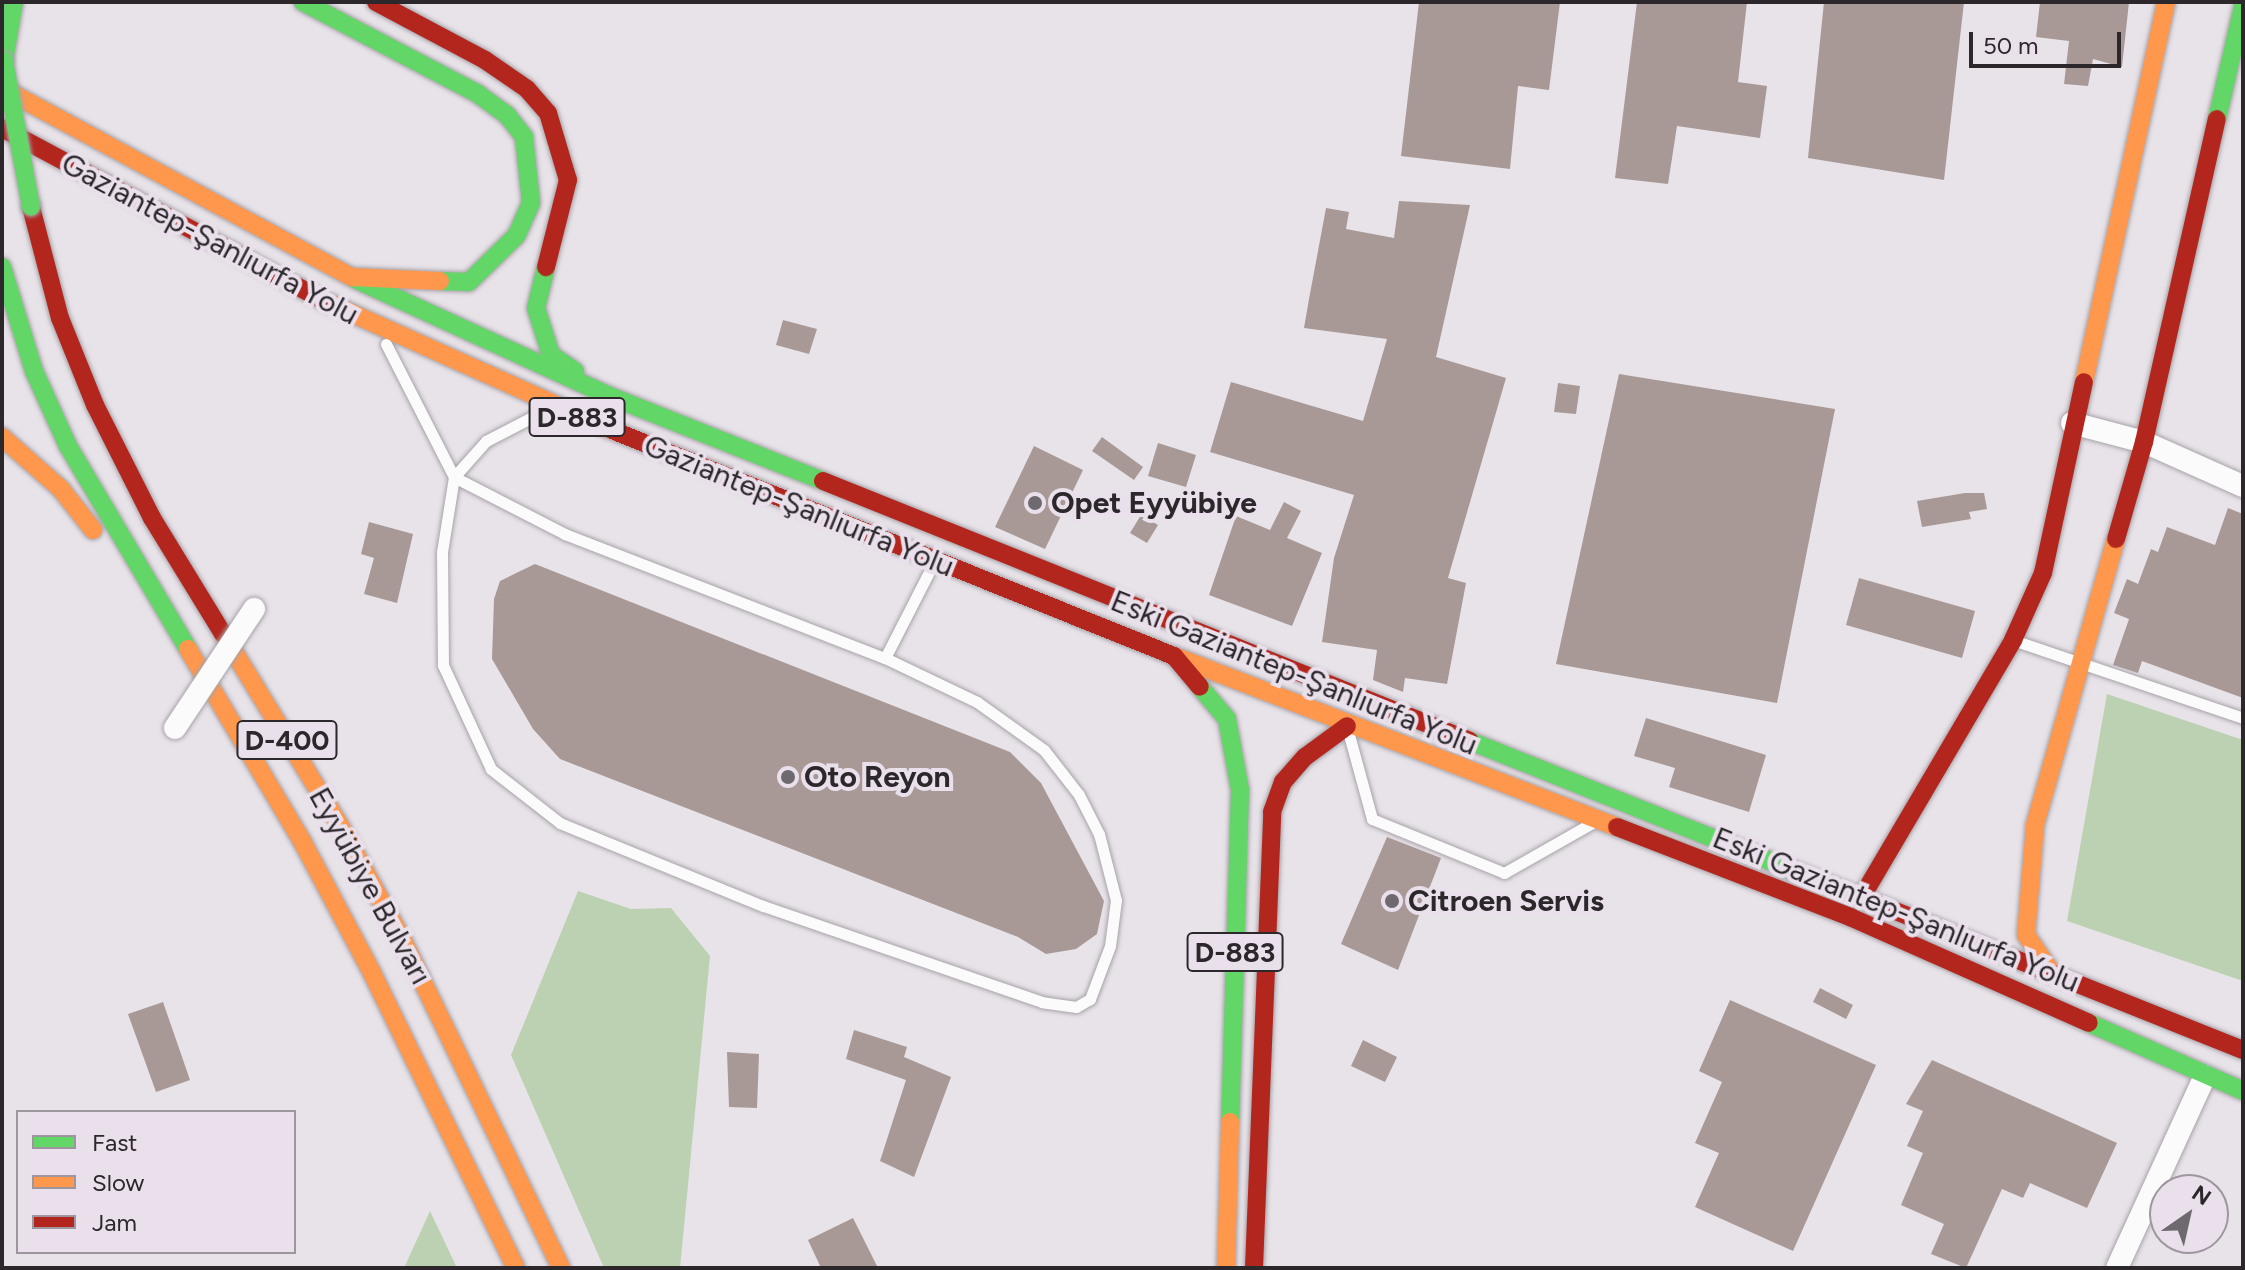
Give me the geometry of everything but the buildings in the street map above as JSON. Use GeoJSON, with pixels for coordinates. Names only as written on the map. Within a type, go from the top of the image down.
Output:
{"type":"FeatureCollection","features":[{"type":"Feature","properties":{"kind":"main road"},"geometry":{"type":"LineString","coordinates":[[303,2],[478,94],[507,115],[524,137],[530,167],[531,203],[516,236],[469,282],[352,277]]}},
{"type":"Feature","properties":{"kind":"main road"},"geometry":{"type":"LineString","coordinates":[[376,2],[485,60],[527,89],[548,113],[561,145],[568,180],[536,308],[540,333],[551,355],[612,397]]}},
{"type":"Feature","properties":{"kind":"main road"},"geometry":{"type":"LineString","coordinates":[[1863,895],[2013,640],[2043,573],[2072,423],[2166,2]]}},
{"type":"Feature","properties":{"kind":"main road","name":"D-400"},"geometry":{"type":"LineString","coordinates":[[3,56],[13,6]]}},
{"type":"Feature","properties":{"kind":"main road"},"geometry":{"type":"LineString","coordinates":[[2050,970],[2026,935],[2035,825],[2078,661],[2144,442],[2243,6]]}},
{"type":"Feature","properties":{"kind":"main road","name":"Eyyübiye Bulvarı"},"geometry":{"type":"LineString","coordinates":[[3,56],[31,207],[60,318],[95,405],[159,531],[339,824],[396,928],[561,1268]]}},
{"type":"Feature","properties":{"kind":"main road","name":"Gaziantep-Şanlıurfa Yolu"},"geometry":{"type":"LineString","coordinates":[[2,88],[352,277]]}},
{"type":"Feature","properties":{"kind":"main road","name":"Gaziantep-Şanlıurfa Yolu"},"geometry":{"type":"LineString","coordinates":[[2,128],[378,329],[556,408],[1174,656]]}},
{"type":"Feature","properties":{"kind":"main road","name":"Eyyübiye Bulvarı"},"geometry":{"type":"LineString","coordinates":[[2,267],[34,371],[68,446],[176,636],[303,843],[372,973],[516,1268]]}},
{"type":"Feature","properties":{"kind":"main road","name":"Eski Gaziantep-Şanlıurfa Yolu"},"geometry":{"type":"LineString","coordinates":[[352,277],[612,397],[1363,701],[1863,895],[2243,1050]]}},
{"type":"Feature","properties":{"kind":"main road","name":"D-400"},"geometry":{"type":"LineString","coordinates":[[2,437],[61,489],[176,636]]}},
{"type":"Feature","properties":{"kind":"main road","name":"Eski Gaziantep-Şanlıurfa Yolu"},"geometry":{"type":"LineString","coordinates":[[1174,656],[1347,726],[1850,917],[2243,1091]]}},
{"type":"Feature","properties":{"kind":"main road","name":"D-883"},"geometry":{"type":"LineString","coordinates":[[1174,656],[1227,719],[1240,790],[1226,1268]]}},
{"type":"Feature","properties":{"kind":"main road"},"geometry":{"type":"LineString","coordinates":[[1254,1268],[1272,812],[1283,782],[1305,757],[1347,726]]}},
{"type":"Feature","properties":{"kind":"street"},"geometry":{"type":"LineString","coordinates":[[2072,423],[2144,442],[2243,486]]}},
{"type":"Feature","properties":{"kind":"street"},"geometry":{"type":"LineString","coordinates":[[175,728],[254,609]]}},
{"type":"Feature","properties":{"kind":"street"},"geometry":{"type":"LineString","coordinates":[[2117,1268],[2205,1076]]}},
{"type":"Feature","properties":{"kind":"lane"},"geometry":{"type":"LineString","coordinates":[[378,329],[454,477],[565,534],[885,658],[977,702],[1044,750],[1079,795],[1099,834],[1116,900],[1110,946],[1090,999],[1076,1007],[1042,1002],[763,906],[560,823],[491,769],[443,665],[442,552],[454,477],[486,441],[522,418],[556,408]]}},
{"type":"Feature","properties":{"kind":"lane"},"geometry":{"type":"LineString","coordinates":[[885,658],[935,560]]}},
{"type":"Feature","properties":{"kind":"lane"},"geometry":{"type":"LineString","coordinates":[[2013,640],[2243,718]]}},
{"type":"Feature","properties":{"kind":"lane"},"geometry":{"type":"LineString","coordinates":[[1347,726],[1372,819],[1504,873],[1595,821]]}},
{"type":"Feature","properties":{"kind":"green space"},"geometry":{"type":"Polygon","coordinates":[[[2107,694],[2243,740],[2243,981],[2067,921],[2107,694]]]}},
{"type":"Feature","properties":{"kind":"green space"},"geometry":{"type":"Polygon","coordinates":[[[578,891],[631,909],[671,908],[710,956],[680,1268],[604,1268],[511,1055],[578,891]]]}},
{"type":"Feature","properties":{"kind":"green space"},"geometry":{"type":"Polygon","coordinates":[[[430,1211],[457,1268],[404,1268],[430,1211]]]}},
{"type":"Feature","properties":{"kind":"traffic: fast"},"geometry":{"type":"LineString","coordinates":[[4,61],[14,2]]}},
{"type":"Feature","properties":{"kind":"traffic: fast"},"geometry":{"type":"LineString","coordinates":[[303,2],[478,94],[507,115],[524,137],[531,203],[516,236],[469,282],[440,281]]}},
{"type":"Feature","properties":{"kind":"traffic: fast"},"geometry":{"type":"LineString","coordinates":[[2217,119],[2243,6]]}},
{"type":"Feature","properties":{"kind":"traffic: fast"},"geometry":{"type":"LineString","coordinates":[[4,61],[31,207]]}},
{"type":"Feature","properties":{"kind":"traffic: fast"},"geometry":{"type":"LineString","coordinates":[[2,267],[34,371],[68,446],[188,649]]}},
{"type":"Feature","properties":{"kind":"traffic: fast"},"geometry":{"type":"LineString","coordinates":[[546,267],[536,308],[551,355],[575,371]]}},
{"type":"Feature","properties":{"kind":"traffic: fast"},"geometry":{"type":"LineString","coordinates":[[355,279],[612,397],[823,481]]}},
{"type":"Feature","properties":{"kind":"traffic: fast"},"geometry":{"type":"LineString","coordinates":[[1200,687],[1227,719],[1240,790],[1230,1122]]}},
{"type":"Feature","properties":{"kind":"traffic: fast"},"geometry":{"type":"LineString","coordinates":[[1470,741],[1843,890]]}},
{"type":"Feature","properties":{"kind":"traffic: fast"},"geometry":{"type":"LineString","coordinates":[[2089,1023],[2243,1091]]}},
{"type":"Feature","properties":{"kind":"traffic: slow"},"geometry":{"type":"LineString","coordinates":[[2084,382],[2166,2]]}},
{"type":"Feature","properties":{"kind":"traffic: slow"},"geometry":{"type":"LineString","coordinates":[[2,88],[352,277],[440,281]]}},
{"type":"Feature","properties":{"kind":"traffic: slow"},"geometry":{"type":"LineString","coordinates":[[329,303],[612,430]]}},
{"type":"Feature","properties":{"kind":"traffic: slow"},"geometry":{"type":"LineString","coordinates":[[2,437],[61,489],[93,530]]}},
{"type":"Feature","properties":{"kind":"traffic: slow"},"geometry":{"type":"LineString","coordinates":[[2050,970],[2026,935],[2035,825],[2116,539]]}},
{"type":"Feature","properties":{"kind":"traffic: slow"},"geometry":{"type":"LineString","coordinates":[[223,634],[339,824],[403,941],[561,1268]]}},
{"type":"Feature","properties":{"kind":"traffic: slow"},"geometry":{"type":"LineString","coordinates":[[188,649],[303,843],[372,973],[516,1268]]}},
{"type":"Feature","properties":{"kind":"traffic: slow"},"geometry":{"type":"LineString","coordinates":[[1174,656],[1617,827]]}},
{"type":"Feature","properties":{"kind":"traffic: slow"},"geometry":{"type":"LineString","coordinates":[[1226,1268],[1230,1122]]}},
{"type":"Feature","properties":{"kind":"traffic: jam"},"geometry":{"type":"LineString","coordinates":[[376,2],[485,60],[527,89],[548,113],[568,180],[546,267]]}},
{"type":"Feature","properties":{"kind":"traffic: jam"},"geometry":{"type":"LineString","coordinates":[[2116,539],[2144,442],[2217,119]]}},
{"type":"Feature","properties":{"kind":"traffic: jam"},"geometry":{"type":"LineString","coordinates":[[2,128],[329,303]]}},
{"type":"Feature","properties":{"kind":"traffic: jam"},"geometry":{"type":"LineString","coordinates":[[31,207],[60,318],[95,405],[152,518],[223,634]]}},
{"type":"Feature","properties":{"kind":"traffic: jam"},"geometry":{"type":"LineString","coordinates":[[1863,895],[2013,640],[2043,573],[2084,382]]}},
{"type":"Feature","properties":{"kind":"traffic: jam"},"geometry":{"type":"LineString","coordinates":[[612,430],[1174,656],[1200,687]]}},
{"type":"Feature","properties":{"kind":"traffic: jam"},"geometry":{"type":"LineString","coordinates":[[823,481],[1470,741]]}},
{"type":"Feature","properties":{"kind":"traffic: jam"},"geometry":{"type":"LineString","coordinates":[[1254,1268],[1272,812],[1283,782],[1305,757],[1347,726]]}},
{"type":"Feature","properties":{"kind":"traffic: jam"},"geometry":{"type":"LineString","coordinates":[[1617,827],[1850,917],[2089,1023]]}},
{"type":"Feature","properties":{"kind":"traffic: jam"},"geometry":{"type":"LineString","coordinates":[[1843,890],[2243,1050]]}},
{"type":"Feature","properties":{"kind":"place","name":"Opet Eyyübiye"},"geometry":{"type":"Point","coordinates":[1035,503]}},
{"type":"Feature","properties":{"kind":"place","name":"Oto Reyon"},"geometry":{"type":"Point","coordinates":[788,777]}},
{"type":"Feature","properties":{"kind":"place","name":"Citroen Servis"},"geometry":{"type":"Point","coordinates":[1392,901]}}]}
